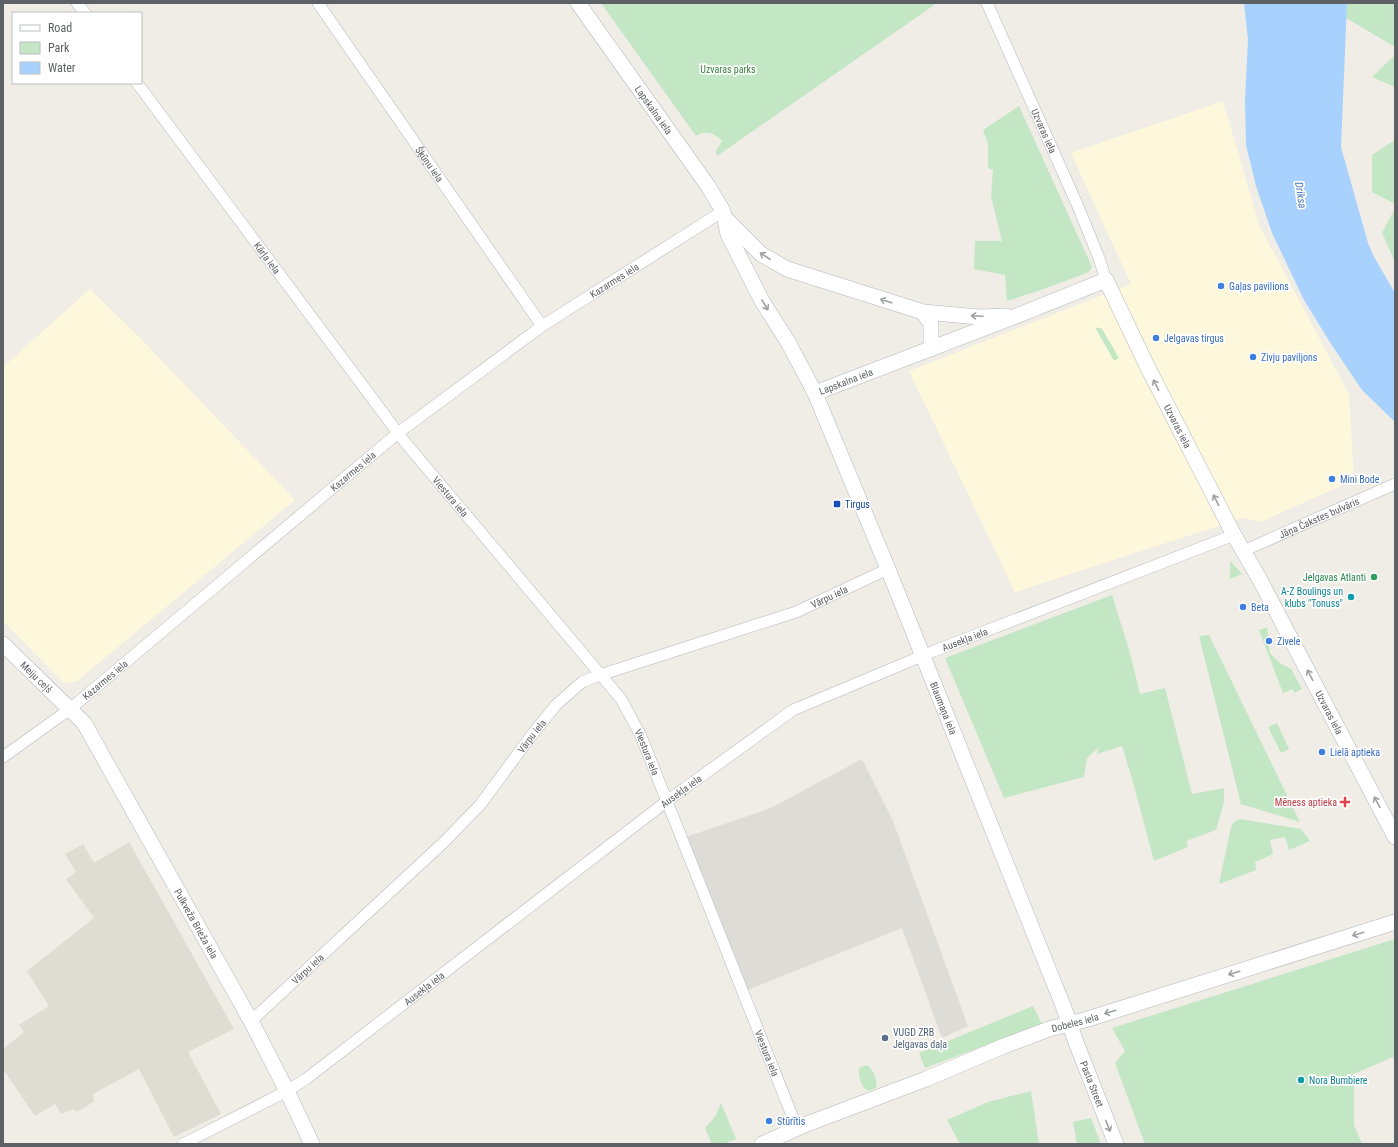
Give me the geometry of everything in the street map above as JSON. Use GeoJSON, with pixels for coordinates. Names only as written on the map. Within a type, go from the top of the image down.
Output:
{"type":"FeatureCollection","features":[{"type":"Feature","properties":{"kind":"main road","name":"Lapskalna iela"},"geometry":{"type":"LineString","coordinates":[[578,3],[708,186],[724,215],[761,254],[788,269],[923,312],[979,317],[1016,316]]}},
{"type":"Feature","properties":{"kind":"main road","name":"Lapskalna iela"},"geometry":{"type":"LineString","coordinates":[[724,215],[728,234],[762,301],[788,342],[815,393],[1106,280]]}},
{"type":"Feature","properties":{"kind":"main road","name":"Uzvaras iela"},"geometry":{"type":"LineString","coordinates":[[1106,280],[1148,368],[1234,535],[1395,837]]}},
{"type":"Feature","properties":{"kind":"main road"},"geometry":{"type":"LineString","coordinates":[[923,312],[931,324],[931,349]]}},
{"type":"Feature","properties":{"kind":"main road","name":"Blaumaņa iela"},"geometry":{"type":"LineString","coordinates":[[815,393],[923,655],[1070,1024]]}},
{"type":"Feature","properties":{"kind":"main road","name":"Meiju ceļš"},"geometry":{"type":"LineString","coordinates":[[3,644],[70,710]]}},
{"type":"Feature","properties":{"kind":"main road","name":"Pulkveža Brieža iela"},"geometry":{"type":"LineString","coordinates":[[70,710],[84,723],[251,1021],[312,1144]]}},
{"type":"Feature","properties":{"kind":"main road","name":"Dobeles iela"},"geometry":{"type":"LineString","coordinates":[[762,1144],[797,1128],[926,1079],[1049,1029],[1070,1024],[1395,922]]}},
{"type":"Feature","properties":{"kind":"main road","name":"Pasta Street"},"geometry":{"type":"LineString","coordinates":[[1070,1024],[1116,1144]]}},
{"type":"Feature","properties":{"kind":"street"},"geometry":{"type":"LineString","coordinates":[[77,3],[84,12]]}},
{"type":"Feature","properties":{"kind":"street","name":"Šķūņu iela"},"geometry":{"type":"LineString","coordinates":[[318,3],[542,326]]}},
{"type":"Feature","properties":{"kind":"street","name":"Uzvaras iela"},"geometry":{"type":"LineString","coordinates":[[986,3],[1077,204],[1099,258],[1106,280]]}},
{"type":"Feature","properties":{"kind":"street","name":"Kārļa iela"},"geometry":{"type":"LineString","coordinates":[[138,84],[398,433]]}},
{"type":"Feature","properties":{"kind":"street","name":"Kazarmes iela"},"geometry":{"type":"LineString","coordinates":[[3,757],[70,710],[398,433],[542,326],[724,215]]}},
{"type":"Feature","properties":{"kind":"street","name":"Viestura iela"},"geometry":{"type":"LineString","coordinates":[[398,433],[625,705],[641,736],[797,1128]]}},
{"type":"Feature","properties":{"kind":"street","name":"Jāņa Čakstes bulvāris"},"geometry":{"type":"LineString","coordinates":[[1243,550],[1395,484]]}},
{"type":"Feature","properties":{"kind":"street","name":"Ausekļa iela"},"geometry":{"type":"LineString","coordinates":[[183,1144],[287,1091],[318,1069],[667,801],[793,710],[923,655],[1234,535]]}},
{"type":"Feature","properties":{"kind":"street","name":"Vārpu iela"},"geometry":{"type":"LineString","coordinates":[[251,1021],[444,842],[480,805],[556,705],[582,682],[796,612],[888,569]]}},
{"type":"Feature","properties":{"kind":"shaded area","name":"Jelgavas tirgus"},"geometry":{"type":"Polygon","coordinates":[[[1223,101],[1259,225],[1349,394],[1354,480],[1260,522],[1243,518],[1015,592],[909,371],[1131,284],[1071,153],[1223,101]]]}},
{"type":"Feature","properties":{"kind":"shaded area"},"geometry":{"type":"Polygon","coordinates":[[[90,289],[144,342],[295,500],[77,681],[64,683],[3,621],[3,367],[90,289]]]}},
{"type":"Feature","properties":{"kind":"shaded area"},"geometry":{"type":"Polygon","coordinates":[[[862,759],[893,821],[968,1026],[942,1038],[902,928],[745,991],[686,837],[771,808],[862,759]]]}},
{"type":"Feature","properties":{"kind":"shaded area"},"geometry":{"type":"Polygon","coordinates":[[[129,842],[234,1029],[188,1052],[221,1114],[174,1137],[139,1069],[93,1094],[94,1102],[76,1112],[73,1109],[61,1114],[55,1104],[35,1116],[3,1069],[3,1049],[24,1032],[19,1025],[49,1006],[27,971],[94,918],[66,879],[76,872],[65,854],[83,844],[94,863],[129,842]]]}},
{"type":"Feature","properties":{"kind":"green space","name":"Uzvaras parks"},"geometry":{"type":"Polygon","coordinates":[[[601,3],[937,3],[717,156],[716,151],[722,141],[710,133],[703,133],[696,136],[601,3]]]}},
{"type":"Feature","properties":{"kind":"green space"},"geometry":{"type":"Polygon","coordinates":[[[1347,3],[1395,3],[1395,47],[1346,18],[1347,3]]]}},
{"type":"Feature","properties":{"kind":"green space"},"geometry":{"type":"Polygon","coordinates":[[[1395,55],[1395,87],[1372,77],[1395,55]]]}},
{"type":"Feature","properties":{"kind":"green space"},"geometry":{"type":"Polygon","coordinates":[[[1019,106],[1092,267],[1089,272],[1007,301],[1005,275],[974,269],[975,241],[1002,241],[991,196],[993,170],[988,168],[988,144],[983,130],[1019,106]]]}},
{"type":"Feature","properties":{"kind":"green space"},"geometry":{"type":"Polygon","coordinates":[[[1395,140],[1395,204],[1372,192],[1372,155],[1395,140]]]}},
{"type":"Feature","properties":{"kind":"green space"},"geometry":{"type":"Polygon","coordinates":[[[1395,208],[1395,262],[1382,233],[1395,208]]]}},
{"type":"Feature","properties":{"kind":"green space"},"geometry":{"type":"Polygon","coordinates":[[[1095,327],[1102,329],[1119,358],[1114,361],[1095,327]]]}},
{"type":"Feature","properties":{"kind":"green space"},"geometry":{"type":"Polygon","coordinates":[[[1230,561],[1242,574],[1230,579],[1230,561]]]}},
{"type":"Feature","properties":{"kind":"green space"},"geometry":{"type":"Polygon","coordinates":[[[1112,595],[1130,653],[1140,694],[1165,688],[1192,794],[1224,788],[1224,802],[1216,830],[1186,841],[1188,847],[1154,861],[1122,746],[1097,754],[1099,747],[1087,758],[1084,777],[1004,798],[945,658],[1112,595]]]}},
{"type":"Feature","properties":{"kind":"green space"},"geometry":{"type":"Polygon","coordinates":[[[1267,627],[1270,653],[1280,663],[1291,669],[1302,689],[1294,693],[1293,689],[1283,693],[1259,630],[1267,627]]]}},
{"type":"Feature","properties":{"kind":"green space"},"geometry":{"type":"Polygon","coordinates":[[[1209,635],[1300,822],[1241,804],[1199,636],[1209,635]]]}},
{"type":"Feature","properties":{"kind":"green space"},"geometry":{"type":"Polygon","coordinates":[[[1277,723],[1289,749],[1281,753],[1268,727],[1277,723]]]}},
{"type":"Feature","properties":{"kind":"green space"},"geometry":{"type":"Polygon","coordinates":[[[1239,819],[1301,829],[1310,841],[1289,850],[1285,837],[1270,840],[1273,854],[1255,862],[1256,870],[1219,884],[1231,827],[1234,822],[1239,819]]]}},
{"type":"Feature","properties":{"kind":"green space"},"geometry":{"type":"Polygon","coordinates":[[[1395,939],[1395,1056],[1354,1074],[1354,1125],[1362,1144],[1145,1144],[1115,1063],[1125,1051],[1112,1028],[1395,939]]]}},
{"type":"Feature","properties":{"kind":"green space"},"geometry":{"type":"Polygon","coordinates":[[[1033,1006],[1042,1024],[925,1068],[919,1053],[1033,1006]]]}},
{"type":"Feature","properties":{"kind":"green space"},"geometry":{"type":"Polygon","coordinates":[[[867,1065],[873,1072],[876,1079],[876,1088],[868,1091],[862,1084],[859,1071],[859,1068],[867,1065]]]}},
{"type":"Feature","properties":{"kind":"green space"},"geometry":{"type":"Polygon","coordinates":[[[1031,1091],[1039,1144],[960,1144],[947,1120],[988,1102],[1031,1091]]]}},
{"type":"Feature","properties":{"kind":"green space"},"geometry":{"type":"Polygon","coordinates":[[[721,1103],[736,1139],[723,1144],[712,1144],[705,1128],[715,1117],[721,1103]]]}},
{"type":"Feature","properties":{"kind":"green space"},"geometry":{"type":"Polygon","coordinates":[[[1091,1118],[1101,1144],[1077,1144],[1073,1122],[1091,1118]]]}},
{"type":"Feature","properties":{"kind":"water","name":"Driksa"},"geometry":{"type":"Polygon","coordinates":[[[1244,3],[1347,3],[1341,147],[1368,243],[1373,255],[1395,293],[1395,422],[1362,390],[1331,344],[1304,300],[1272,233],[1256,186],[1246,145],[1245,100],[1248,40],[1244,3]]]}},
{"type":"Feature","properties":{"kind":"place","name":"Gaļas pavilions"},"geometry":{"type":"Point","coordinates":[1221,286]}},
{"type":"Feature","properties":{"kind":"place","name":"Jelgavas tirgus"},"geometry":{"type":"Point","coordinates":[1156,338]}},
{"type":"Feature","properties":{"kind":"place","name":"Zivju paviljons"},"geometry":{"type":"Point","coordinates":[1253,357]}},
{"type":"Feature","properties":{"kind":"place","name":"Mini Bode"},"geometry":{"type":"Point","coordinates":[1332,479]}},
{"type":"Feature","properties":{"kind":"place","name":"Tirgus"},"geometry":{"type":"Point","coordinates":[837,504]}},
{"type":"Feature","properties":{"kind":"place","name":"Jelgavas Atlanti"},"geometry":{"type":"Point","coordinates":[1374,577]}},
{"type":"Feature","properties":{"kind":"place","name":"A-Z Boulings un klubs \"Tonuss\""},"geometry":{"type":"Point","coordinates":[1351,597]}},
{"type":"Feature","properties":{"kind":"place","name":"Beta"},"geometry":{"type":"Point","coordinates":[1243,607]}},
{"type":"Feature","properties":{"kind":"place","name":"Zivele"},"geometry":{"type":"Point","coordinates":[1269,641]}},
{"type":"Feature","properties":{"kind":"place","name":"Lielā aptieka"},"geometry":{"type":"Point","coordinates":[1322,752]}},
{"type":"Feature","properties":{"kind":"place","name":"Mēness aptieka"},"geometry":{"type":"Point","coordinates":[1345,802]}},
{"type":"Feature","properties":{"kind":"place","name":"VUGD ZRB Jelgavas daļa"},"geometry":{"type":"Point","coordinates":[885,1038]}},
{"type":"Feature","properties":{"kind":"place","name":"Nora Bumbiere"},"geometry":{"type":"Point","coordinates":[1301,1080]}},
{"type":"Feature","properties":{"kind":"place","name":"Stūrītis"},"geometry":{"type":"Point","coordinates":[769,1121]}}]}
